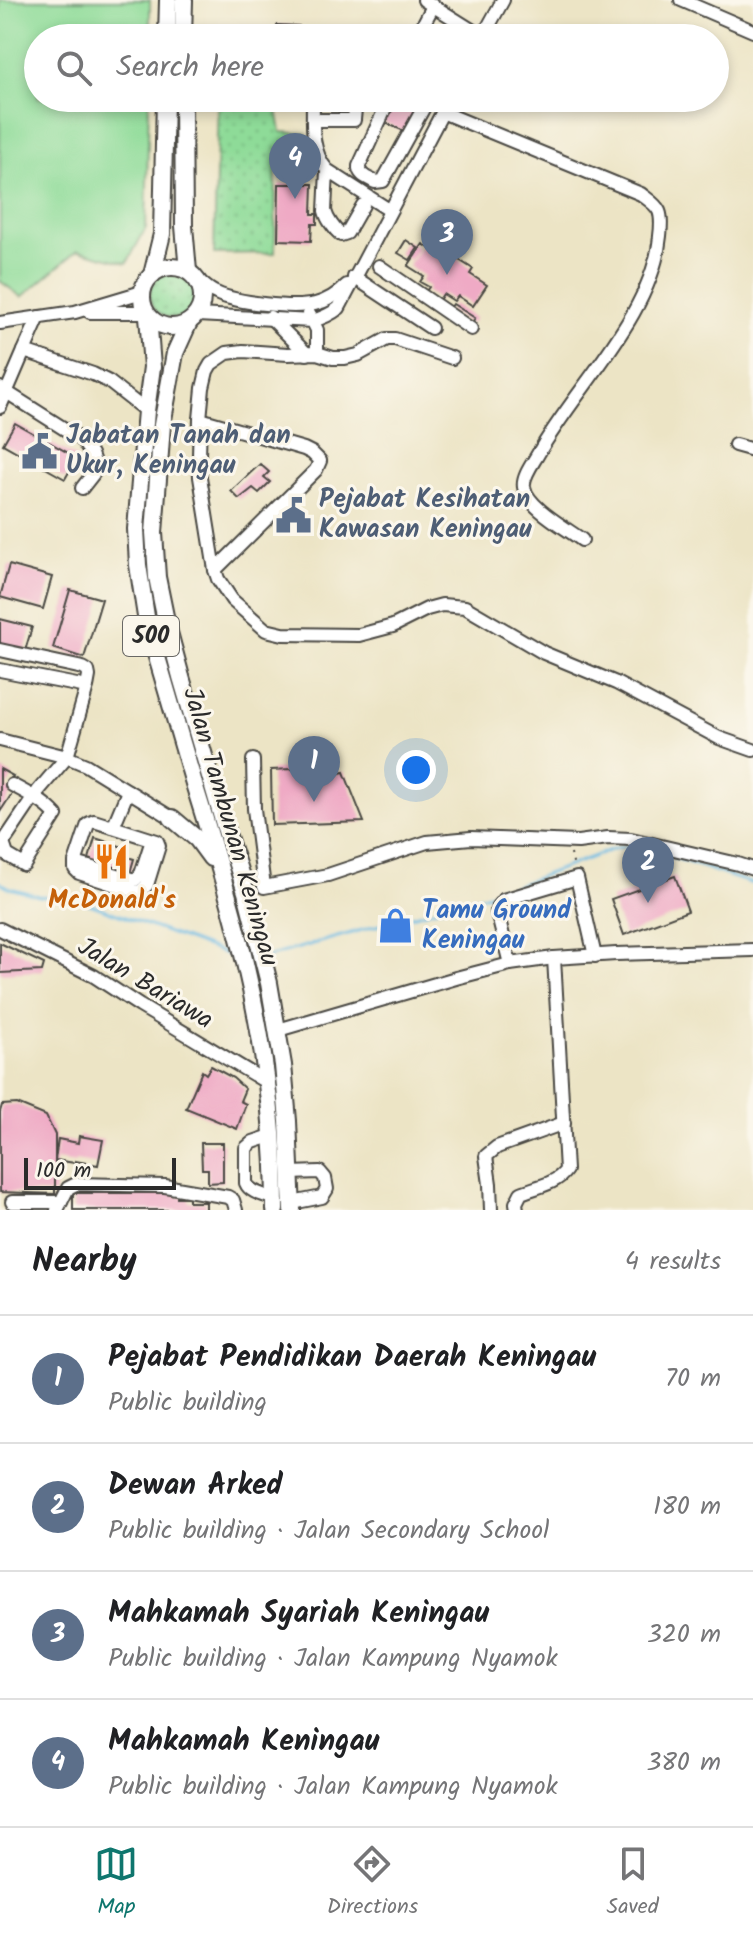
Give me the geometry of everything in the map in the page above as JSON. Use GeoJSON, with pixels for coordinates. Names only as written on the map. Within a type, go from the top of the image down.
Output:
{"type":"FeatureCollection","features":[{"type":"Feature","properties":{"kind":"main road"},"geometry":{"type":"LineString","coordinates":[[167,24],[168,0]]}},
{"type":"Feature","properties":{"kind":"main road"},"geometry":{"type":"LineString","coordinates":[[183,24],[184,0]]}},
{"type":"Feature","properties":{"kind":"main road"},"geometry":{"type":"LineString","coordinates":[[152,275],[163,222],[165,112]]}},
{"type":"Feature","properties":{"kind":"main road","name":"500"},"geometry":{"type":"LineString","coordinates":[[183,112],[184,226],[192,274],[201,286],[203,296],[193,319]]}},
{"type":"Feature","properties":{"kind":"main road"},"geometry":{"type":"LineString","coordinates":[[142,292],[146,282],[160,269],[179,267],[192,274]]}},
{"type":"Feature","properties":{"kind":"main road","name":"500"},"geometry":{"type":"LineString","coordinates":[[142,292],[147,314]]}},
{"type":"Feature","properties":{"kind":"main road"},"geometry":{"type":"LineString","coordinates":[[147,314],[155,322],[172,328],[193,319]]}},
{"type":"Feature","properties":{"kind":"main road","name":"Jalan Tambunan Keningau"},"geometry":{"type":"LineString","coordinates":[[147,314],[152,367],[136,529],[140,586],[147,623],[243,954],[260,1035],[271,1136],[288,1204]]}},
{"type":"Feature","properties":{"kind":"main road","name":"Jalan Tambunan Keningau"},"geometry":{"type":"LineString","coordinates":[[193,319],[175,353],[162,425],[155,512],[157,577],[208,773],[246,892],[264,961],[278,1030],[297,1173],[288,1204]]}},
{"type":"Feature","properties":{"kind":"main road"},"geometry":{"type":"LineString","coordinates":[[172,818],[184,820],[191,817],[195,804],[194,782]]}},
{"type":"Feature","properties":{"kind":"main road"},"geometry":{"type":"LineString","coordinates":[[172,818],[203,845],[224,884]]}},
{"type":"Feature","properties":{"kind":"street"},"geometry":{"type":"LineString","coordinates":[[489,24],[503,0]]}},
{"type":"Feature","properties":{"kind":"street"},"geometry":{"type":"LineString","coordinates":[[681,0],[753,31]]}},
{"type":"Feature","properties":{"kind":"street"},"geometry":{"type":"LineString","coordinates":[[422,24],[428,3],[461,24]]}},
{"type":"Feature","properties":{"kind":"street"},"geometry":{"type":"LineString","coordinates":[[313,112],[313,135],[318,157],[327,170],[389,210]]}},
{"type":"Feature","properties":{"kind":"street"},"geometry":{"type":"LineString","coordinates":[[313,120],[354,120],[355,112]]}},
{"type":"Feature","properties":{"kind":"street"},"geometry":{"type":"LineString","coordinates":[[384,112],[359,166],[362,174],[375,182],[383,181],[421,112]]}},
{"type":"Feature","properties":{"kind":"street"},"geometry":{"type":"LineString","coordinates":[[314,350],[442,112],[641,194],[659,212],[661,227],[658,256],[647,288],[543,445],[523,487],[530,502],[582,540]]}},
{"type":"Feature","properties":{"kind":"street"},"geometry":{"type":"LineString","coordinates":[[327,170],[325,211],[337,232],[341,235],[347,233],[363,205]]}},
{"type":"Feature","properties":{"kind":"street"},"geometry":{"type":"LineString","coordinates":[[379,266],[471,329]]}},
{"type":"Feature","properties":{"kind":"street"},"geometry":{"type":"LineString","coordinates":[[192,274],[211,290],[231,298],[303,305],[333,297],[353,278]]}},
{"type":"Feature","properties":{"kind":"street"},"geometry":{"type":"LineString","coordinates":[[353,278],[429,326],[438,307]]}},
{"type":"Feature","properties":{"kind":"street"},"geometry":{"type":"LineString","coordinates":[[0,323],[75,312],[142,292]]}},
{"type":"Feature","properties":{"kind":"street"},"geometry":{"type":"LineString","coordinates":[[407,312],[418,293]]}},
{"type":"Feature","properties":{"kind":"street"},"geometry":{"type":"LineString","coordinates":[[303,305],[317,330],[314,350]]}},
{"type":"Feature","properties":{"kind":"street"},"geometry":{"type":"LineString","coordinates":[[193,319],[270,317],[312,321],[329,316],[339,308]]}},
{"type":"Feature","properties":{"kind":"street"},"geometry":{"type":"LineString","coordinates":[[75,312],[147,314]]}},
{"type":"Feature","properties":{"kind":"street"},"geometry":{"type":"LineString","coordinates":[[0,407],[3,390],[39,317]]}},
{"type":"Feature","properties":{"kind":"street"},"geometry":{"type":"LineString","coordinates":[[270,317],[314,350],[333,358],[358,355],[387,339],[452,358]]}},
{"type":"Feature","properties":{"kind":"street"},"geometry":{"type":"LineString","coordinates":[[272,353],[283,343],[281,328]]}},
{"type":"Feature","properties":{"kind":"street"},"geometry":{"type":"LineString","coordinates":[[314,350],[227,353],[217,358],[205,378],[200,419],[200,477],[215,570],[223,588],[253,621],[274,633],[359,635],[393,626],[442,605],[465,607],[544,653],[616,683],[719,738],[753,750]]}},
{"type":"Feature","properties":{"kind":"street"},"geometry":{"type":"LineString","coordinates":[[24,351],[93,374],[109,382],[146,411]]}},
{"type":"Feature","properties":{"kind":"street"},"geometry":{"type":"LineString","coordinates":[[3,390],[82,440],[95,465],[93,474],[82,488]]}},
{"type":"Feature","properties":{"kind":"street"},"geometry":{"type":"LineString","coordinates":[[200,419],[304,449],[320,461],[316,470],[215,570]]}},
{"type":"Feature","properties":{"kind":"street"},"geometry":{"type":"LineString","coordinates":[[735,445],[753,450]]}},
{"type":"Feature","properties":{"kind":"street"},"geometry":{"type":"LineString","coordinates":[[0,650],[83,668],[89,676],[67,757],[34,797],[3,843],[7,855],[24,865],[56,815],[34,797],[12,785]]}},
{"type":"Feature","properties":{"kind":"street"},"geometry":{"type":"LineString","coordinates":[[28,675],[33,657]]}},
{"type":"Feature","properties":{"kind":"street"},"geometry":{"type":"LineString","coordinates":[[42,678],[47,660]]}},
{"type":"Feature","properties":{"kind":"street"},"geometry":{"type":"LineString","coordinates":[[0,670],[87,687]]}},
{"type":"Feature","properties":{"kind":"street"},"geometry":{"type":"LineString","coordinates":[[0,740],[86,765],[172,818]]}},
{"type":"Feature","properties":{"kind":"street"},"geometry":{"type":"LineString","coordinates":[[253,760],[254,809],[264,887],[328,875],[427,842],[471,838],[578,842],[631,839],[753,869]]}},
{"type":"Feature","properties":{"kind":"street"},"geometry":{"type":"LineString","coordinates":[[113,827],[128,791]]}},
{"type":"Feature","properties":{"kind":"street"},"geometry":{"type":"LineString","coordinates":[[94,821],[113,827],[157,841],[159,846],[147,885],[140,891],[79,873],[75,869],[89,823],[94,821]]}},
{"type":"Feature","properties":{"kind":"street"},"geometry":{"type":"LineString","coordinates":[[230,844],[257,843]]}},
{"type":"Feature","properties":{"kind":"street"},"geometry":{"type":"LineString","coordinates":[[510,964],[498,906],[503,900],[577,878],[595,956]]}},
{"type":"Feature","properties":{"kind":"street","name":"Jalan Bariawa"},"geometry":{"type":"LineString","coordinates":[[0,929],[94,976],[266,1082]]}},
{"type":"Feature","properties":{"kind":"street"},"geometry":{"type":"LineString","coordinates":[[278,1030],[510,964],[554,958],[753,950]]}},
{"type":"Feature","properties":{"kind":"street"},"geometry":{"type":"LineString","coordinates":[[517,1210],[516,1203],[521,1193],[558,1179],[566,1170],[554,958]]}},
{"type":"Feature","properties":{"kind":"street"},"geometry":{"type":"LineString","coordinates":[[491,1210],[486,1156],[497,1147],[564,1123]]}},
{"type":"Feature","properties":{"kind":"street"},"geometry":{"type":"LineString","coordinates":[[271,1136],[246,1148],[247,1186],[288,1204],[322,1197],[327,1189],[323,1174],[297,1173]]}},
{"type":"Feature","properties":{"kind":"street"},"geometry":{"type":"LineString","coordinates":[[6,1202],[59,1206],[72,1185],[165,1186],[228,1197],[233,1200],[236,1210]]}},
{"type":"Feature","properties":{"kind":"street"},"geometry":{"type":"LineString","coordinates":[[6,1202],[47,1210]]}},
{"type":"Feature","properties":{"kind":"path"},"geometry":{"type":"LineString","coordinates":[[572,857],[575,871]]}},
{"type":"Feature","properties":{"kind":"green space"},"geometry":{"type":"Polygon","coordinates":[[[0,0],[150,0],[150,24],[24,24],[24,112],[149,112],[146,228],[127,263],[78,250],[22,297],[0,281],[0,0]]]}},
{"type":"Feature","properties":{"kind":"green space"},"geometry":{"type":"Polygon","coordinates":[[[218,112],[277,112],[281,132],[306,134],[312,165],[276,165],[275,253],[214,254],[218,112]]]}},
{"type":"Feature","properties":{"kind":"green space"},"geometry":{"type":"Polygon","coordinates":[[[173,272],[189,279],[196,295],[189,311],[173,318],[157,311],[150,295],[157,279],[173,272]]]}},
{"type":"Feature","properties":{"kind":"building"},"geometry":{"type":"Polygon","coordinates":[[[386,112],[416,112],[404,131],[381,121],[386,112]]]}},
{"type":"Feature","properties":{"kind":"building"},"geometry":{"type":"Polygon","coordinates":[[[279,184],[313,184],[312,214],[317,214],[317,224],[312,224],[311,241],[278,240],[279,184]]]}},
{"type":"Feature","properties":{"kind":"building"},"geometry":{"type":"Polygon","coordinates":[[[406,240],[418,248],[410,260],[398,253],[406,240]]]}},
{"type":"Feature","properties":{"kind":"building"},"geometry":{"type":"Polygon","coordinates":[[[423,244],[439,254],[442,249],[473,269],[470,274],[487,285],[473,306],[458,296],[454,301],[443,294],[439,300],[426,291],[429,287],[420,282],[424,276],[408,266],[423,244]]]}},
{"type":"Feature","properties":{"kind":"building"},"geometry":{"type":"Polygon","coordinates":[[[453,304],[475,318],[471,324],[449,310],[453,304]]]}},
{"type":"Feature","properties":{"kind":"building","name":"Jabatan Tanah dan Ukur, Keningau"},"geometry":{"type":"Polygon","coordinates":[[[15,423],[77,458],[65,479],[3,444],[15,423]]]}},
{"type":"Feature","properties":{"kind":"building"},"geometry":{"type":"Polygon","coordinates":[[[260,464],[269,472],[264,477],[270,482],[259,493],[253,488],[239,499],[231,491],[260,464]]]}},
{"type":"Feature","properties":{"kind":"building"},"geometry":{"type":"Polygon","coordinates":[[[9,565],[52,577],[43,609],[0,597],[9,565]]]}},
{"type":"Feature","properties":{"kind":"building"},"geometry":{"type":"Polygon","coordinates":[[[70,590],[102,599],[84,658],[53,648],[70,590]]]}},
{"type":"Feature","properties":{"kind":"building"},"geometry":{"type":"Polygon","coordinates":[[[0,619],[32,627],[25,651],[0,645],[0,619]]]}},
{"type":"Feature","properties":{"kind":"building"},"geometry":{"type":"Polygon","coordinates":[[[315,768],[326,776],[344,772],[364,822],[272,825],[271,770],[315,768]]]}},
{"type":"Feature","properties":{"kind":"building"},"geometry":{"type":"Polygon","coordinates":[[[0,769],[13,776],[6,788],[13,792],[0,812],[0,769]]]}},
{"type":"Feature","properties":{"kind":"building","name":"McDonald's"},"geometry":{"type":"Polygon","coordinates":[[[95,838],[126,848],[124,856],[134,859],[129,876],[91,864],[92,860],[89,859],[95,838]]]}},
{"type":"Feature","properties":{"kind":"building"},"geometry":{"type":"Polygon","coordinates":[[[675,876],[688,911],[624,935],[611,899],[675,876]]]}},
{"type":"Feature","properties":{"kind":"building"},"geometry":{"type":"Polygon","coordinates":[[[0,943],[44,964],[42,971],[0,973],[0,943]]]}},
{"type":"Feature","properties":{"kind":"building"},"geometry":{"type":"Polygon","coordinates":[[[211,1066],[245,1089],[240,1101],[246,1104],[237,1129],[186,1108],[202,1071],[206,1074],[211,1066]]]}},
{"type":"Feature","properties":{"kind":"building"},"geometry":{"type":"Polygon","coordinates":[[[17,1104],[46,1116],[55,1135],[55,1194],[0,1192],[0,1112],[2,1105],[17,1104]]]}},
{"type":"Feature","properties":{"kind":"building"},"geometry":{"type":"Polygon","coordinates":[[[79,1136],[103,1140],[98,1165],[55,1160],[58,1139],[78,1143],[79,1136]]]}},
{"type":"Feature","properties":{"kind":"building"},"geometry":{"type":"Polygon","coordinates":[[[201,1143],[223,1143],[223,1182],[208,1183],[208,1169],[202,1169],[201,1143]]]}},
{"type":"Feature","properties":{"kind":"building"},"geometry":{"type":"Polygon","coordinates":[[[73,1193],[177,1193],[177,1197],[189,1197],[189,1202],[206,1202],[206,1210],[73,1210],[73,1193]]]}},
{"type":"Feature","properties":{"kind":"waterway"},"geometry":{"type":"LineString","coordinates":[[267,957],[510,888],[630,845]]}},
{"type":"Feature","properties":{"kind":"waterway"},"geometry":{"type":"LineString","coordinates":[[645,848],[753,884]]}},
{"type":"Feature","properties":{"kind":"waterway"},"geometry":{"type":"LineString","coordinates":[[0,882],[39,896],[73,898],[235,955]]}},
{"type":"Feature","properties":{"kind":"place","name":"Mahkamah Keningau"},"geometry":{"type":"Point","coordinates":[295,199]}},
{"type":"Feature","properties":{"kind":"place","name":"Mahkamah Syariah Keningau"},"geometry":{"type":"Point","coordinates":[447,275]}},
{"type":"Feature","properties":{"kind":"place","name":"Jabatan Tanah dan Ukur, Keningau"},"geometry":{"type":"Point","coordinates":[40,451]}},
{"type":"Feature","properties":{"kind":"place","name":"Pejabat Kesihatan Kawasan Keningau"},"geometry":{"type":"Point","coordinates":[293,515]}},
{"type":"Feature","properties":{"kind":"place","name":"Pejabat Pendidikan Daerah Keningau"},"geometry":{"type":"Point","coordinates":[314,802]}},
{"type":"Feature","properties":{"kind":"place","name":"McDonald's"},"geometry":{"type":"Point","coordinates":[112,862]}},
{"type":"Feature","properties":{"kind":"place","name":"Dewan Arked"},"geometry":{"type":"Point","coordinates":[648,903]}},
{"type":"Feature","properties":{"kind":"place","name":"Tamu Ground Keningau"},"geometry":{"type":"Point","coordinates":[396,926]}}]}
